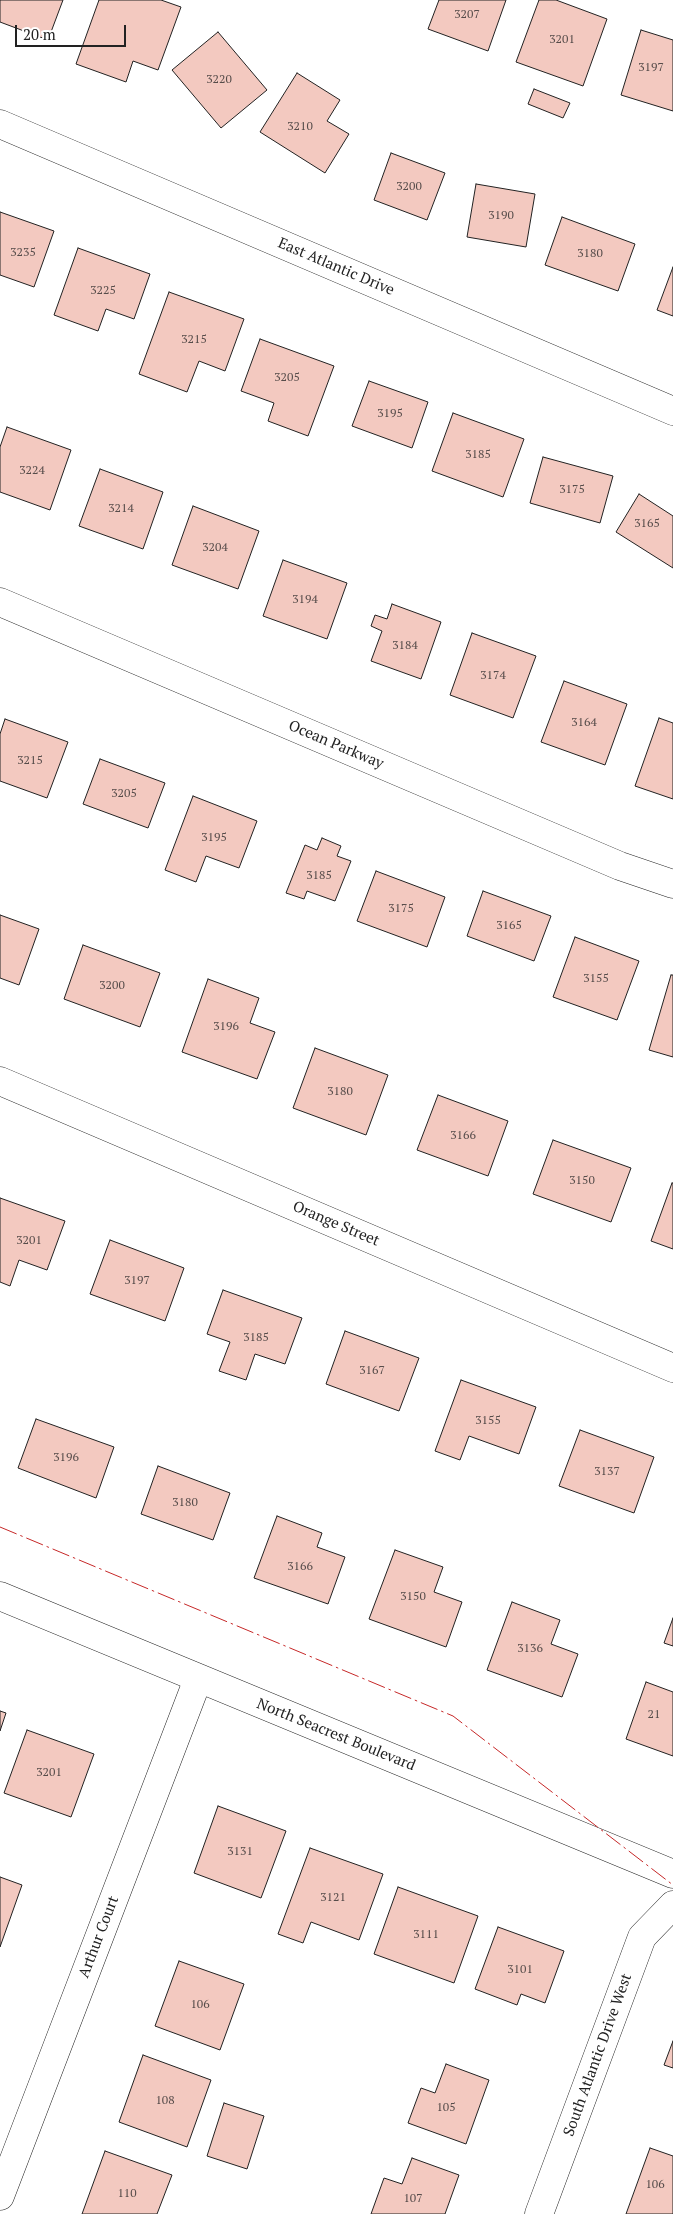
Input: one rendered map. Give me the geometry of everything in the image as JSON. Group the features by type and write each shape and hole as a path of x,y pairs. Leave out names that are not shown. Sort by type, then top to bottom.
{"street":[{"name":"East Atlantic Drive","path":"0,124 673,411"},
{"name":"Ocean Parkway","path":"0,602 620,866 673,884"},
{"name":"Orange Street","path":"0,1080 673,1368"},
{"name":"North Seacrest Boulevard","path":"0,1596 673,1874"},
{"name":"Arthur Court","path":"0,2196 198,1679"},
{"name":"South Atlantic Drive West","path":"539,2214 642,1937 673,1905"}],"building":[{"path":"0,0 63,0 48,40 0,22"},
{"path":"99,0 161,0 181,7 158,70 133,61 126,82 76,64"},
{"path":"439,0 506,0 488,51 428,29"},
{"path":"539,0 556,0 607,19 583,86 516,62"},
{"path":"641,30 673,40 673,111 621,95"},
{"path":"218,32 267,90 221,128 172,70"},
{"path":"297,73 340,100 327,121 349,134 325,173 260,132"},
{"path":"534,89 570,103 563,118 528,104"},
{"path":"391,153 445,173 427,220 374,200"},
{"path":"476,184 535,194 526,247 467,237"},
{"path":"0,212 54,231 34,287 0,275"},
{"path":"562,217 635,244 618,291 545,265"},
{"path":"78,248 150,274 134,319 106,309 98,331 54,315"},
{"path":"673,267 673,316 657,310"},
{"path":"169,292 244,319 225,371 199,361 187,392 139,374"},
{"path":"260,339 334,366 308,436 268,421 274,403 241,391"},
{"path":"369,381 428,402 412,448 352,426"},
{"path":"453,413 524,439 503,497 432,471"},
{"path":"7,427 71,450 50,510 0,492 0,447"},
{"path":"543,457 613,476 600,523 530,503"},
{"path":"100,469 163,492 143,549 79,526"},
{"path":"639,494 673,516 673,568 616,532"},
{"path":"193,506 259,531 238,589 172,565"},
{"path":"283,560 347,583 327,639 263,616"},
{"path":"392,604 441,622 421,679 371,661 382,631 371,626 375,615 387,619"},
{"path":"472,633 536,656 513,718 450,695"},
{"path":"564,681 627,704 605,765 541,742"},
{"path":"659,718 673,723 673,799 635,786"},
{"path":"5,719 68,742 47,798 0,781 0,734"},
{"path":"100,759 165,783 148,828 83,804"},
{"path":"193,796 257,821 239,868 206,856 196,882 165,870"},
{"path":"322,838 341,846 337,856 351,861 335,901 307,891 304,899 286,893 305,845 317,850"},
{"path":"376,871 445,897 427,947 357,921"},
{"path":"483,891 551,916 534,961 467,936"},
{"path":"0,915 39,929 19,985 0,978"},
{"path":"575,937 639,961 617,1020 553,997"},
{"path":"83,945 160,973 140,1027 64,999"},
{"path":"671,975 673,975 673,1057 649,1050"},
{"path":"208,979 259,998 250,1023 275,1032 257,1079 182,1052"},
{"path":"315,1048 388,1075 366,1135 293,1108"},
{"path":"438,1095 508,1121 488,1176 417,1150"},
{"path":"553,1140 631,1168 611,1222 533,1194"},
{"path":"673,1183 673,1249 651,1241"},
{"path":"0,1198 65,1221 47,1270 19,1260 10,1286 0,1282"},
{"path":"110,1240 184,1268 165,1321 90,1294"},
{"path":"223,1290 302,1318 285,1364 255,1354 246,1380 219,1371 230,1342 207,1334"},
{"path":"345,1331 419,1358 399,1411 326,1384"},
{"path":"461,1380 536,1407 519,1454 469,1436 460,1460 435,1451"},
{"path":"36,1419 114,1447 96,1498 18,1468"},
{"path":"580,1430 654,1457 634,1513 559,1486"},
{"path":"158,1466 230,1493 213,1540 141,1514"},
{"path":"277,1516 322,1533 317,1547 345,1557 328,1604 254,1578"},
{"path":"395,1550 443,1567 434,1592 462,1602 446,1647 369,1619"},
{"path":"512,1602 560,1620 551,1644 578,1654 562,1697 487,1670"},
{"path":"673,1618 673,1646 664,1643"},
{"path":"646,1682 673,1692 673,1756 626,1739"},
{"path":"0,1711 6,1713 0,1731"},
{"path":"27,1730 94,1754 71,1817 4,1793"},
{"path":"218,1806 286,1831 261,1898 194,1873"},
{"path":"310,1848 383,1874 359,1940 311,1922 303,1943 278,1934"},
{"path":"0,1877 22,1885 0,1947"},
{"path":"398,1887 478,1916 454,1983 374,1954"},
{"path":"498,1927 564,1951 545,2003 521,1994 517,2005 475,1989"},
{"path":"179,1961 244,1984 220,2050 155,2026"},
{"path":"673,2041 673,2068 664,2065"},
{"path":"143,2055 211,2080 187,2147 119,2122"},
{"path":"446,2064 489,2080 466,2144 408,2123 421,2088 435,2093"},
{"path":"224,2103 264,2116 247,2169 207,2156"},
{"path":"650,2148 673,2156 673,2214 626,2214"},
{"path":"105,2151 172,2175 157,2214 82,2214"},
{"path":"412,2158 459,2175 445,2214 371,2214 384,2178 402,2184"}],"power":[{"path":"0,1527 453,1716 673,1885"}]}
